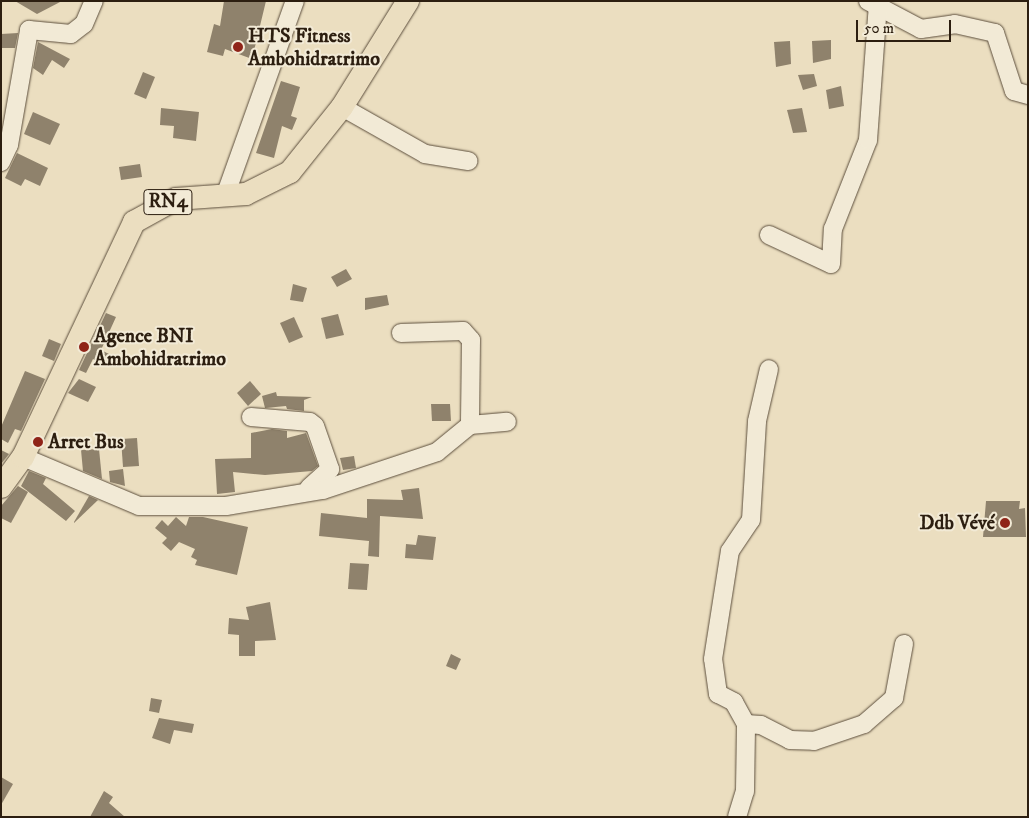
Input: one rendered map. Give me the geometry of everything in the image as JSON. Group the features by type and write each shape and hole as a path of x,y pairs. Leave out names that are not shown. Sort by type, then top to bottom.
{"main road":[{"name":"RN4","path":"1,487 23,457 134,222 176,199 225,196 266,187 290,172 342,107 408,1"}],"street":[{"path":"1,162 11,135 21,86 23,44 29,30 71,34 84,24 94,1"},
{"path":"225,196 295,1"},
{"path":"769,235 831,264 834,229 868,140 872,3 920,29 955,24 995,33 1014,91 1028,95"},
{"path":"342,107 425,154 468,161"},
{"path":"401,333 463,331 471,340 470,425"},
{"path":"737,817 745,791 746,724 734,702 718,694 713,659 730,551 751,520 757,421 769,369"},
{"path":"251,417 310,422 315,426 330,469 327,476 312,483 309,492"},
{"path":"23,457 139,506 226,506 309,492 436,452 470,425 507,422"},
{"path":"746,724 760,725 790,740 814,741 864,724 894,698 904,644"}],"building":[{"path":"15,1 62,1 37,14"},
{"path":"224,1 266,1 252,59 225,49 223,56 207,52 214,24 220,26"},
{"path":"18,33 15,48 1,48 1,34"},
{"path":"831,40 831,59 813,63 812,41"},
{"path":"790,41 791,64 776,67 774,42"},
{"path":"38,42 70,59 64,68 52,60 43,75 33,68"},
{"path":"143,72 155,77 146,99 134,94"},
{"path":"814,74 817,86 803,90 798,75"},
{"path":"281,81 300,87 291,116 297,118 292,130 282,126 274,158 256,153"},
{"path":"841,86 844,106 829,109 826,90"},
{"path":"161,108 199,112 196,141 173,138 174,126 160,125"},
{"path":"802,108 807,132 793,133 787,110"},
{"path":"33,112 60,124 50,145 24,134"},
{"path":"17,153 48,168 40,186 25,179 21,186 5,178"},
{"path":"140,164 142,177 121,180 119,167"},
{"path":"346,269 352,279 337,287 331,277"},
{"path":"293,284 307,288 303,302 290,300"},
{"path":"387,295 389,305 365,310 365,298"},
{"path":"106,313 116,317 101,350 115,357 111,367 93,359 86,373 79,370"},
{"path":"338,314 344,335 326,339 321,318"},
{"path":"294,317 303,337 289,343 280,323"},
{"path":"49,339 61,344 54,361 42,356"},
{"path":"25,371 45,379 21,431 15,429 8,443 1,439 1,427"},
{"path":"79,379 96,387 88,402 68,393"},
{"path":"250,381 261,394 248,406 237,393"},
{"path":"276,392 277,396 312,397 304,400 304,411 287,409 286,406 265,408 262,396"},
{"path":"431,404 450,404 451,421 432,421"},
{"path":"272,429 287,431 287,438 306,433 318,466 312,471 265,475 233,472 235,492 217,494 215,459 251,458 251,433"},
{"path":"137,438 139,466 123,467 121,439"},
{"path":"99,449 102,479 83,471 81,450"},
{"path":"1,450 9,454 1,464"},
{"path":"354,456 356,468 343,470 340,458"},
{"path":"123,469 125,486 110,482 109,471"},
{"path":"29,471 46,478 43,484 75,511 66,521 21,486"},
{"path":"18,486 28,492 11,523 1,518 1,506"},
{"path":"419,488 423,519 380,516 379,557 368,556 369,541 319,536 321,513 367,518 367,499 403,500 401,490"},
{"path":"89,496 98,500 74,523 74,522"},
{"name":"Ddb Vévé","path":"986,501 1020,501 1019,509 1025,508 1026,537 983,537"},
{"path":"176,517 186,526 189,517 203,517 248,527 237,575 195,565 197,560 191,557 195,549 179,542 171,551 162,543 167,538 155,528 162,520 168,526"},
{"path":"418,535 436,537 433,560 405,558 406,544 416,545"},
{"path":"350,563 369,564 367,590 348,589"},
{"path":"270,602 276,640 255,641 255,656 239,656 239,635 228,634 229,618 249,620 246,607"},
{"path":"451,654 461,659 456,670 446,666"},
{"path":"151,698 162,700 159,713 149,711"},
{"path":"159,718 194,724 192,733 174,730 170,744 152,738"},
{"path":"1,777 13,784 1,805"},
{"path":"104,791 113,797 109,803 125,817 90,817"}],"place":[{"name":"HTS Fitness Ambohidratrimo","path":"238,47"},
{"name":"Agence BNI Ambohidratrimo","path":"84,347"},
{"name":"Arret Bus","path":"38,442"},
{"name":"Ddb Vévé","path":"1005,523"}]}
